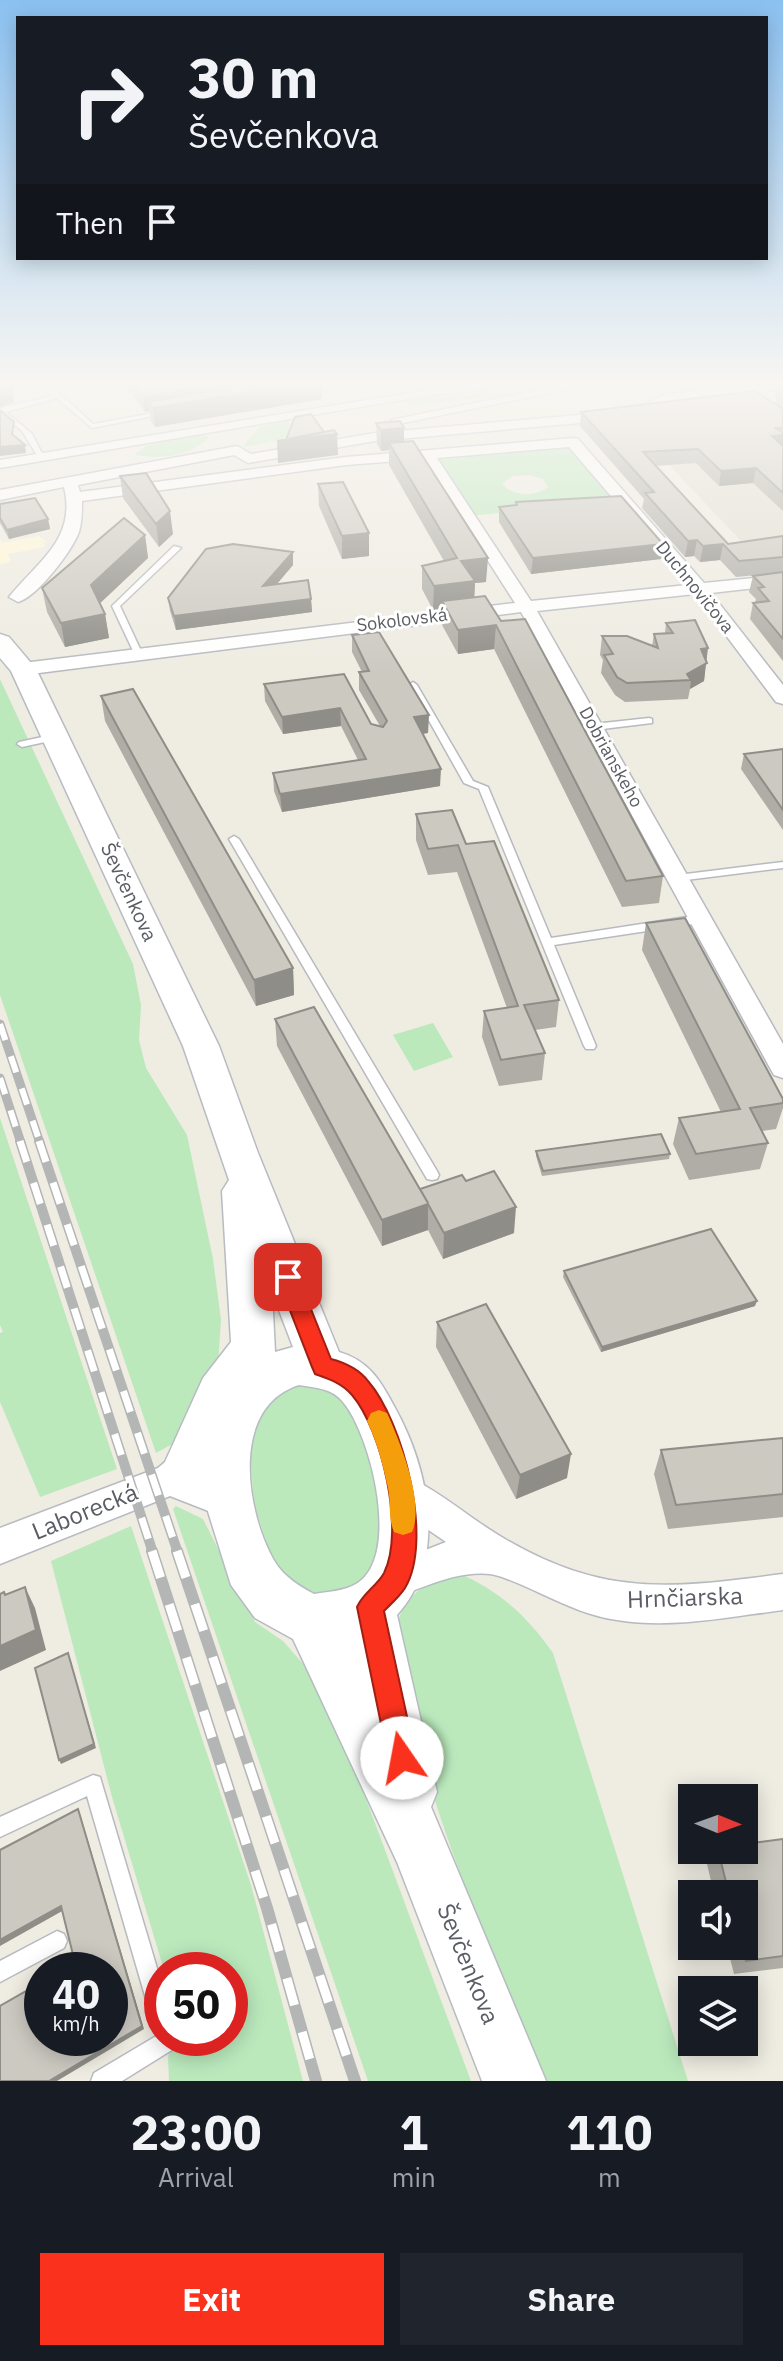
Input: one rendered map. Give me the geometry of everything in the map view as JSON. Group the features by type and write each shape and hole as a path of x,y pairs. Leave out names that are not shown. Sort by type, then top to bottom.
{"main road":[{"name":"Ševčenkova","path":"0,642 23,669 201,1046 238,1153 323,1367 341,1372 360,1388 389,1442 401,1491 404,1533 383,1593 421,1848"},
{"name":"Ševčenkova","path":"238,1153 244,1390 229,1502 249,1567 273,1600 311,1621 421,1848 514,2081"},
{"path":"180,1471 202,1441 219,1392 244,1390 273,1373 299,1365 323,1367"},
{"path":"311,1621 383,1593"}],"street":[{"path":"38,480 50,486 73,490 167,480"},
{"path":"0,495 50,486 54,480"},
{"path":"73,490 91,480"},
{"name":"Dobrianskeho","path":"444,480 527,606 783,1068"},
{"name":"Duchnovičova","path":"606,480 699,588 783,698"},
{"path":"0,488 20,492"},
{"path":"18,597 38,578 76,526 73,490"},
{"name":"Sokolovská","path":"23,669 527,606 783,580"},
{"name":"Laborecká","path":"0,1546 180,1471 244,1390"},
{"path":"180,1471 229,1502"},
{"name":"Hrnčiarska","path":"401,1491 499,1558 595,1598 642,1604 680,1603 783,1592"},
{"name":"Hrnčiarska","path":"383,1593 449,1559 499,1558"}],"lane":[{"path":"138,653 116,606 177,548"},
{"path":"413,685 469,783 483,787 590,1046"},
{"path":"594,727 649,721"},
{"path":"22,744 56,737"},
{"path":"234,839 432,1175"},
{"path":"678,878 783,865"},
{"path":"548,942 700,919"},
{"path":"0,1827 93,1784 144,1958"},
{"path":"0,1972 57,1941"},
{"path":"102,2081 144,2056"}],"shaded area":[{"path":"683,480 783,480 783,537 741,541"},
{"path":"39,536 47,542 43,543 45,547 8,554 11,561 0,565 0,540 2,543"}],"green space":[{"path":"445,480 507,480 502,484 507,488 530,494 548,487 544,480 605,480 623,501 469,516"},
{"path":"0,679 133,964 141,1005 139,1040 146,1068 187,1135 213,1259 221,1320 218,1364 176,1442 156,1453 0,995"},
{"path":"433,1023 453,1057 414,1071 393,1035"},
{"path":"0,1118 117,1469 40,1497 0,1402 0,1333 3,1332 0,1325"},
{"path":"299,1383 336,1391 350,1404 361,1422 374,1467 383,1557 355,1592 314,1599 275,1569 254,1504 249,1440 265,1400"},
{"path":"176,1506 203,1519 255,1622 283,1641 304,1665 337,1721 471,2081 368,2081 173,1509"},
{"path":"131,1526 251,1885 303,2081 169,2081 168,2056 248,2056 248,1952 159,1952 112,1797 51,1561"},
{"path":"458,1573 500,1596 533,1627 553,1653 688,2081 545,2081 451,1848 421,1752 396,1653 397,1624 407,1602 424,1587"}],"building":[{"path":"123,480 150,480 170,511 156,524"},
{"path":"411,480 438,480 488,558 461,561 475,581 434,586 422,566 457,558"},
{"path":"643,480 669,480 728,544 783,536 783,557 739,561 723,544 703,546 697,540 688,541 645,493 654,492"},
{"path":"769,480 783,480 783,493"},
{"path":"343,482 369,533 342,536 318,484"},
{"path":"621,496 663,544 533,558 499,507 517,505 516,502"},
{"path":"35,498 48,519 7,530 0,518 0,504"},
{"path":"124,518 145,535 91,585 105,614 61,623 42,588"},
{"path":"233,544 293,552 263,586 308,580 311,599 174,616 168,598 206,549"},
{"path":"783,572 783,639 753,603 769,601 758,588 764,587 753,576"},
{"path":"485,596 501,621 525,619 663,876 626,881 496,625 458,630 442,601"},
{"path":"695,620 708,648 701,649 707,663 687,674 691,680 627,683 617,677 604,655 613,654 602,636 627,636 658,648 654,634 673,633 666,623"},
{"path":"379,632 429,715 414,717 441,769 280,794 273,773 366,759 340,708 282,717 264,684 344,674 371,724 383,727 387,721 359,672 369,671 352,635"},
{"path":"133,689 293,968 254,980 101,696"},
{"path":"783,749 783,810 744,754"},
{"path":"452,810 466,844 494,841 559,1000 524,1005 545,1053 501,1060 484,1011 518,1006 458,845 428,849 416,814"},
{"path":"685,918 783,1099 783,1103 750,1108 768,1143 696,1154 679,1118 740,1109 646,923"},
{"path":"314,1007 428,1203 420,1189 462,1175 466,1181 494,1171 516,1207 444,1233 428,1204 382,1220 275,1019"},
{"path":"661,1134 670,1154 543,1171 536,1151"},
{"path":"711,1229 757,1301 602,1347 564,1271"},
{"path":"486,1304 571,1454 520,1475 437,1322"},
{"path":"783,1438 783,1494 676,1505 661,1450"},
{"path":"25,1587 36,1630 0,1646 0,1594"},
{"path":"68,1653 94,1744 59,1760 35,1668"},
{"path":"78,1809 120,1952 72,1952 61,1906 0,1940 0,1850"},
{"path":"783,1839 783,1956 758,1959 758,1880 726,1880 722,1864 758,1864 758,1842"},
{"path":"128,1979 142,2026 128,2034"},
{"path":"24,1992 24,2056 91,2056 49,2081 0,2081 0,2006"}],"railway":[{"path":"0,1024 40,1143"},
{"path":"0,1078 21,1143"},
{"path":"20,1141 153,1553"},
{"path":"39,1141 178,1553"},
{"path":"152,1551 267,1908 316,2081"},
{"path":"177,1551 355,2081"}],"slow traffic":[{"path":"379,1421 389,1442 401,1491 403,1524"}],"route":[{"path":"288,1277 323,1367 341,1372 360,1388 376,1414 389,1442 401,1491 404,1533 395,1580 370,1607 402,1758"}]}
